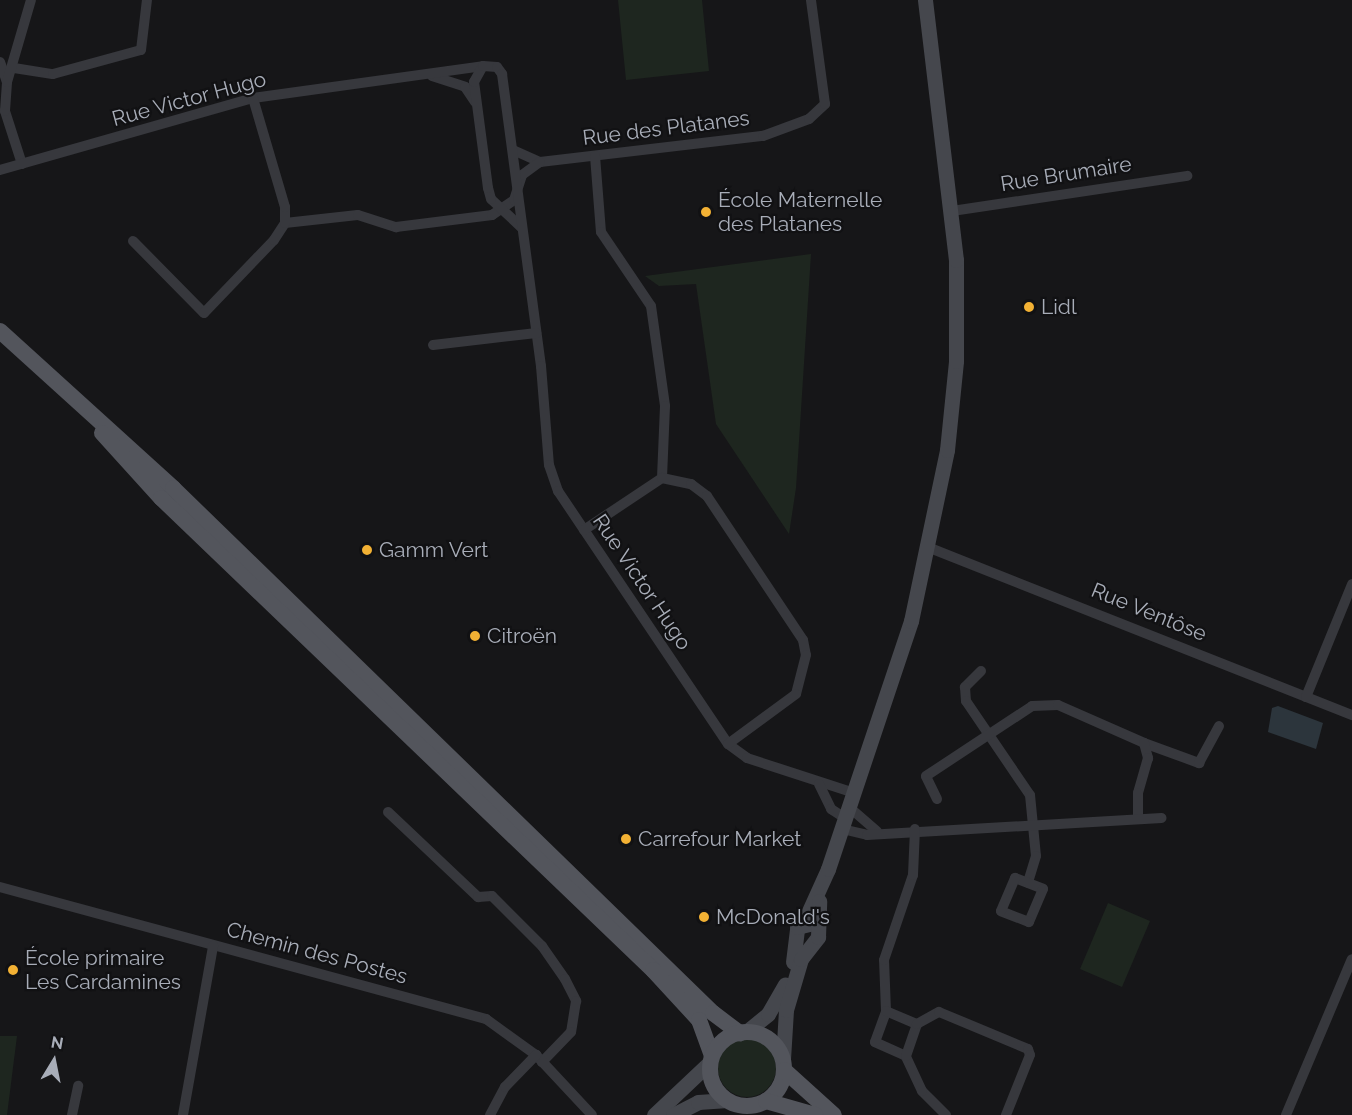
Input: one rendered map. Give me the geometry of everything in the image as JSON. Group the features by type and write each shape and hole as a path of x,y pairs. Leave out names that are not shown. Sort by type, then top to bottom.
{"main road":[{"path":"0,331 92,420 147,484 678,996 699,1020 711,1058 712,1083 724,1100 745,1107 766,1101 779,1088 783,1064"},
{"path":"92,420 138,454 713,1013 743,1032 772,1042 783,1064 834,1115"},
{"path":"711,1058 723,1040 743,1032"},
{"path":"766,1101 815,1115"}],"street":[{"path":"7,82 15,68 31,0"},
{"path":"15,68 53,74 141,50 147,0"},
{"name":"Rue des Platanes","path":"540,162 762,136 821,113 825,104 811,0"},
{"path":"743,1032 768,1014 784,989 810,924 848,812 930,548 956,361 952,211 925,0"},
{"path":"0,62 7,82 5,111 22,164"},
{"path":"483,66 474,82 477,105 500,205 522,228"},
{"name":"Rue Victor Hugo","path":"0,170 254,98 483,66 497,67 502,74 513,150 552,478 584,530 728,744 747,758 819,784 848,812"},
{"name":"Rue Victor Hugo","path":"426,75 465,87 477,105"},
{"path":"254,98 285,223"},
{"path":"133,242 204,313 285,223 358,215 396,227 481,216 500,205 540,162 513,150"},
{"path":"595,156 601,232 651,306 665,406 662,478"},
{"name":"Rue Brumaire","path":"952,211 1186,176"},
{"path":"433,345 536,333"},
{"path":"584,530 662,478 691,484 706,496 806,648 796,694 728,744"},
{"name":"Rue Ventôse","path":"930,548 1352,715"},
{"path":"1306,697 1352,584"},
{"path":"981,671 965,687 966,700 1030,795 1036,824 1036,856 1028,883"},
{"path":"938,799 926,776 987,732 1032,706 1058,705 1144,743 1199,763 1219,726"},
{"path":"1138,819 1138,793 1148,758 1144,743"},
{"path":"819,784 831,809 848,812 877,831 1162,818"},
{"path":"388,812 478,897 492,896 542,946 565,979 576,1001 571,1032 505,1087 490,1115"},
{"path":"848,812 877,831"},
{"path":"915,829 913,875 884,960 886,1011 875,1042 906,1056 922,1091 946,1115"},
{"name":"Chemin des Postes","path":"0,887 486,1019 539,1058 592,1115"},
{"path":"803,941 818,937 810,924"},
{"path":"783,1064 786,1010 803,941"},
{"path":"183,1115 213,946"},
{"path":"1286,1115 1352,959"},
{"path":"886,1011 916,1024 946,1012 1028,1049 1030,1055 1006,1115"},
{"path":"906,1056 916,1024"},
{"path":"654,1115 711,1058"},
{"path":"72,1115 78,1086"},
{"path":"673,1115 698,1102 724,1100"}],"shaded area":[{"path":"618,0 702,0 709,71 626,80"},
{"path":"811,254 796,488 789,534 716,424 696,284 659,286 645,276"},
{"path":"1278,706 1323,723 1316,749 1268,732 1272,708"},
{"path":"1108,903 1150,921 1122,987 1080,969"},
{"path":"0,1036 17,1036 7,1115 0,1115"},
{"path":"747,1039 763,1044 771,1052 776,1068 771,1084 763,1092 747,1097 731,1092 723,1084 718,1068 723,1052 731,1044"}],"place":[{"name":"École Maternelle des Platanes","path":"706,212"},
{"name":"Lidl","path":"1029,307"},
{"name":"Gamm Vert","path":"367,550"},
{"name":"Citroën","path":"475,636"},
{"name":"Carrefour Market","path":"626,839"},
{"name":"McDonald's","path":"704,917"},
{"name":"École primaire Les Cardamines","path":"13,970"}]}
